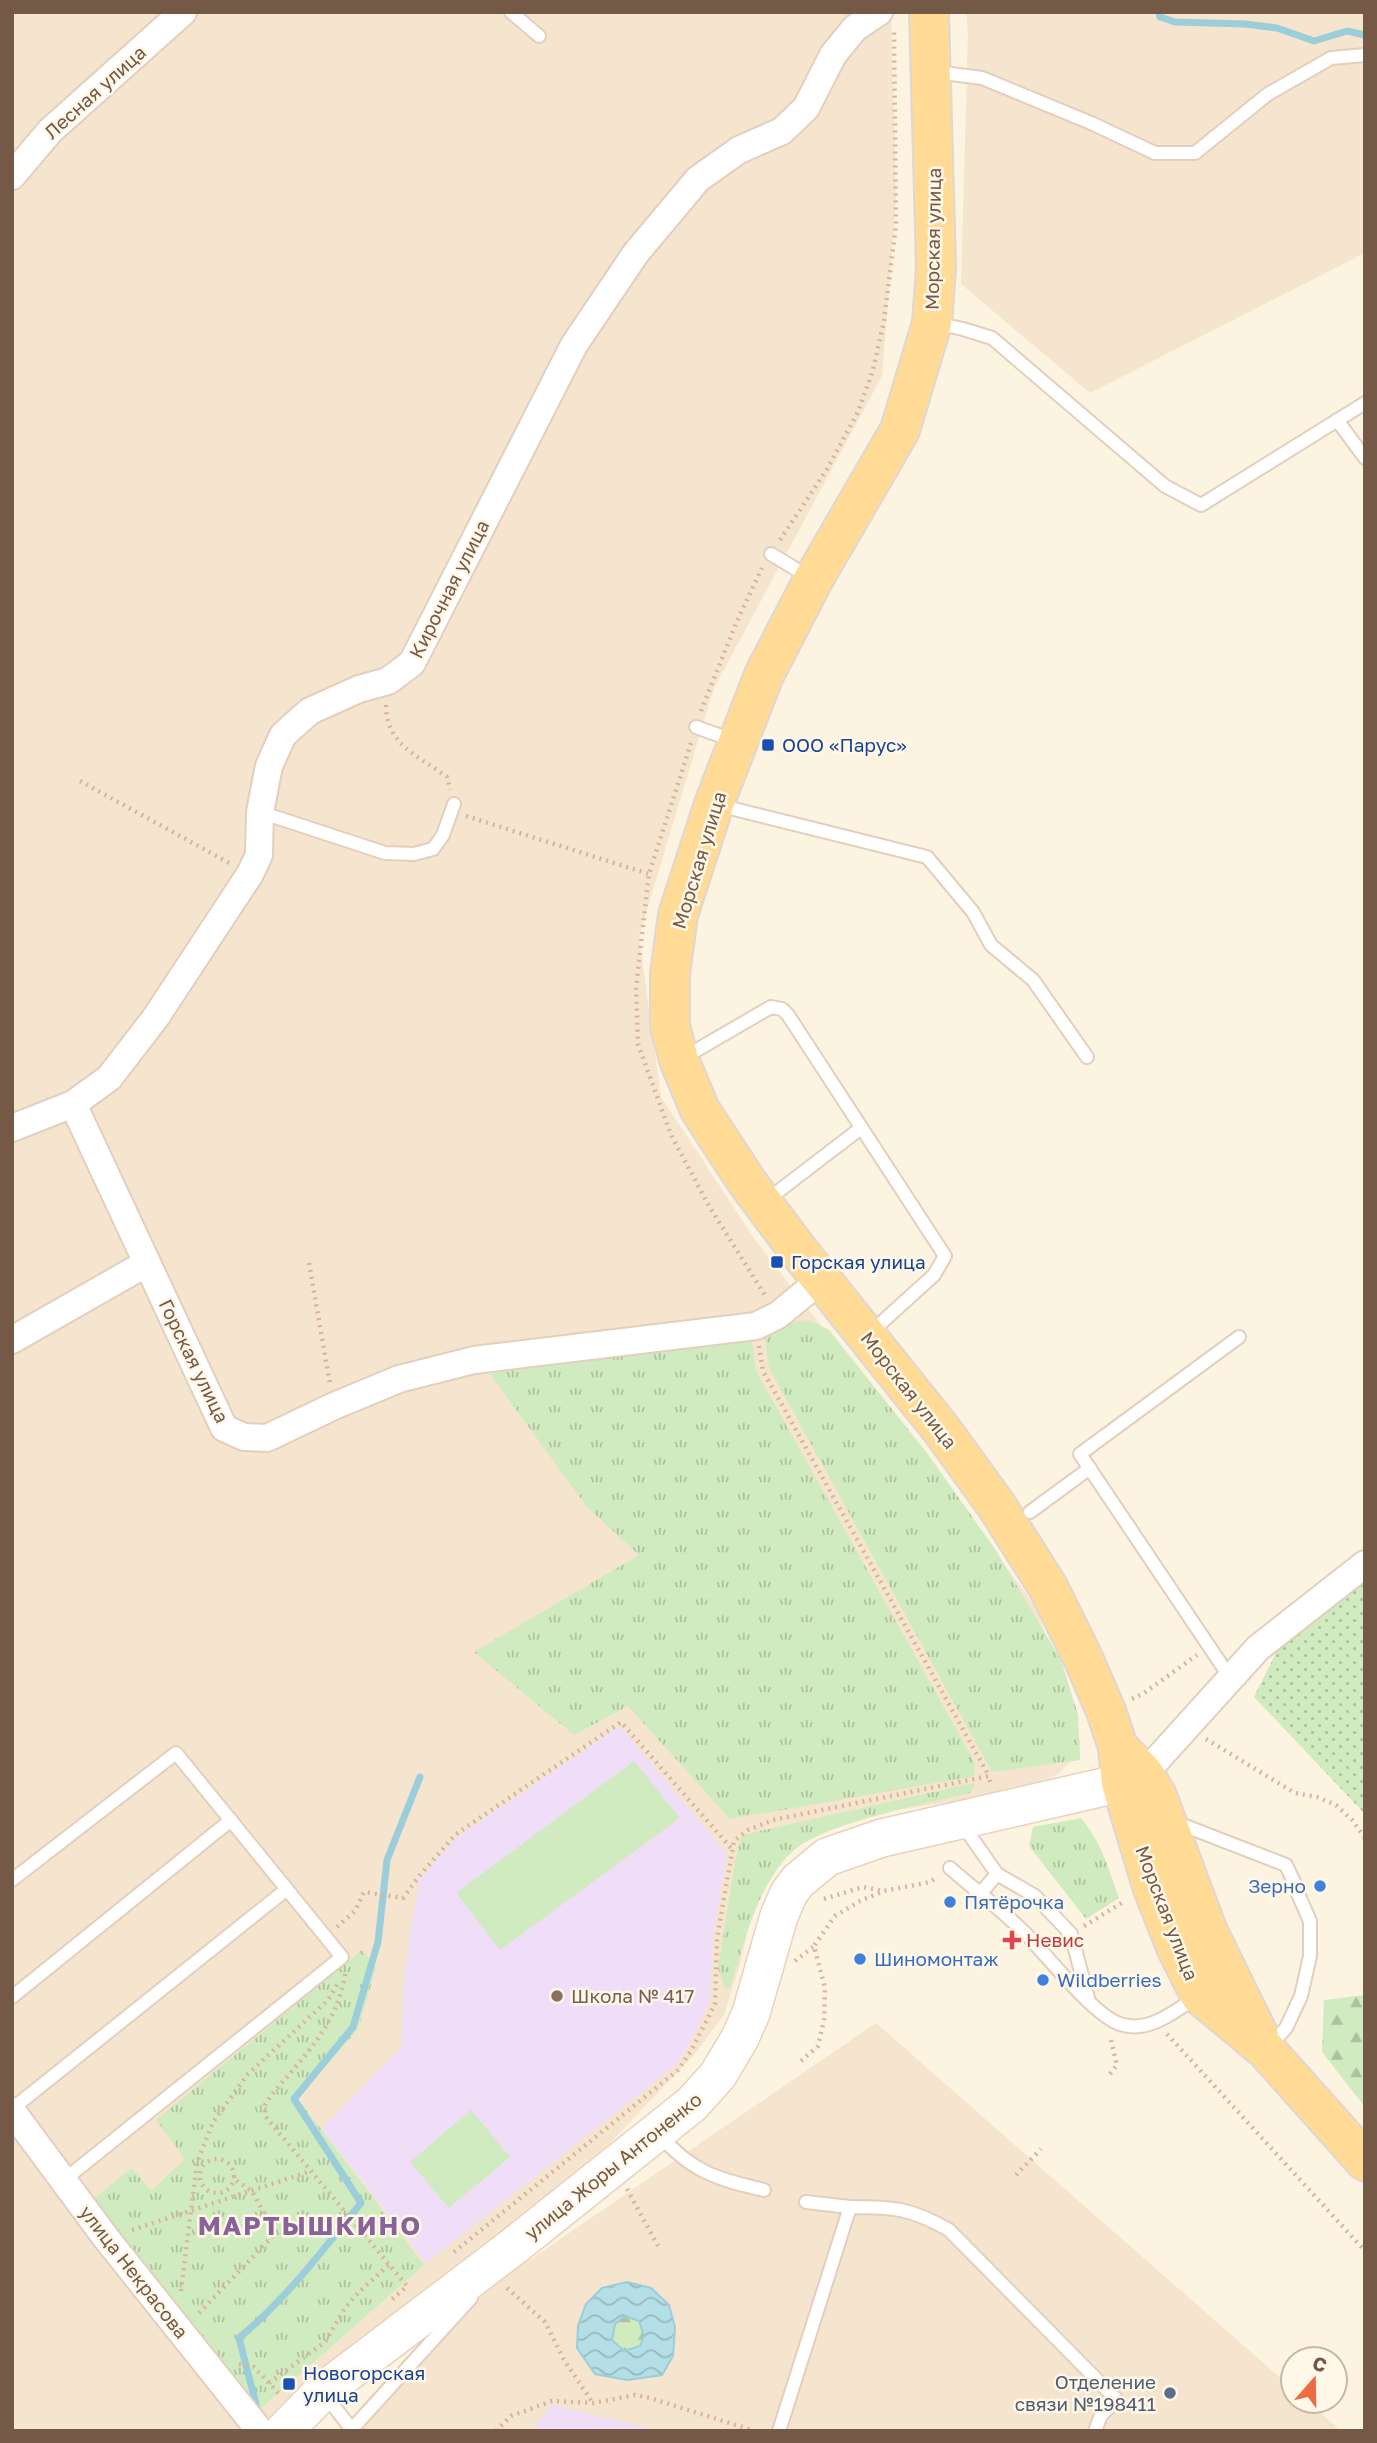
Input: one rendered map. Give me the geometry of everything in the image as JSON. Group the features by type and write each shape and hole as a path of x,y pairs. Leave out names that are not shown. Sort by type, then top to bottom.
{"main road":[{"name":"Морская улица","path":"929,12 936,267 932,323 900,430 813,580 764,676 714,804 678,915 671,962 670,1026 679,1060 700,1110 747,1182 941,1429 996,1505 1048,1587 1100,1694 1127,1768 1152,1886 1176,1947 1200,1994 1266,2050 1365,2161"},
{"name":"Морская улица","path":"1127,1768 1157,1796 1208,1932 1266,2050"},
{"name":"улица Жоры Антоненко","path":"284,2431 322,2392 411,2342 514,2246 692,2104 719,2075 740,2038 751,2013 779,1916 789,1894 798,1881 827,1857 845,1849 964,1818 1127,1768"}],"street":[{"name":"Лесная улица","path":"12,176 50,131 183,12"},
{"name":"Кирочная улица","path":"12,1128 73,1104 109,1078 156,1017 250,874 258,855 260,812 269,766 283,735 310,711 359,689 388,681 412,663 574,345 636,253 698,179 739,150 782,131 806,108 833,55 855,28 879,12"},
{"name":"Горская улица","path":"73,1104 224,1427 244,1437 267,1438 399,1379 474,1360 756,1326 778,1315 822,1279"},
{"path":"12,1340 147,1263"},
{"path":"1127,1768 1188,1726 1258,1648 1365,1564"},
{"name":"улица Некрасова","path":"12,2110 106,2238 260,2431"}],"lane":[{"path":"511,12 539,36"},
{"path":"932,71 982,78 1155,153 1195,153 1268,94 1331,58 1365,55"},
{"path":"932,323 963,328 992,338 1164,486 1201,505 1365,403"},
{"path":"1337,420 1365,458"},
{"path":"771,554 813,580"},
{"path":"696,727 738,742"},
{"path":"714,804 927,858 973,912 991,945 1033,980 1087,1057"},
{"path":"260,812 385,853 414,854 433,849 443,835 453,808"},
{"path":"679,1060 771,1007 782,1009 945,1256 934,1275 867,1336"},
{"path":"764,1203 861,1128"},
{"path":"1231,1678 1080,1454 1239,1337"},
{"path":"1030,1512 1090,1468"},
{"path":"12,1880 176,1753 342,1957 64,2180"},
{"path":"964,1818 969,1834 997,1874 1035,1896 1070,1934 1089,2001"},
{"path":"1165,1818 1286,1865 1298,1891 1310,1921 1310,1956 1301,1996 1286,2028 1266,2050"},
{"path":"12,1997 231,1820"},
{"path":"950,1868 1021,1930 1089,2001 1119,2024 1134,2026 1157,2022 1200,1994"},
{"path":"979,1894 997,1874"},
{"path":"12,2110 287,1889"},
{"path":"658,2133 674,2151 699,2170 727,2181 764,2190"},
{"path":"806,2202 850,2207 892,2207 922,2215 949,2230 1117,2400 1101,2416 1095,2431"},
{"path":"779,2431 850,2207"},
{"path":"322,2392 352,2430 411,2342 488,2280"}],"path":[{"path":"388,681 386,709 389,728 399,744 447,777 453,808 649,874"},
{"path":"80,781 250,874"},
{"path":"309,1263 334,1406"},
{"path":"756,1326 763,1371 989,1776"},
{"path":"1124,1703 1144,1693 1209,1647"},
{"path":"326,1937 355,1911 364,1892 403,1898 456,1834 621,1722 731,1848"},
{"path":"1188,1726 1216,1747 1295,1793 1336,1805 1352,1820 1365,1838"},
{"path":"801,2062 818,2046 824,2020 825,1988 814,1946 835,1916 884,1891 930,1882 950,1868"},
{"path":"823,1899 863,1887 884,1891"},
{"path":"1121,1889 1129,1911"},
{"path":"1070,1934 1125,1901"},
{"path":"342,1957 347,1965 343,1991 326,2029 265,2105 265,2116 407,2286"},
{"path":"181,2291 203,2142 213,2122 248,2074 328,2000 346,1973"},
{"path":"1105,2015 1117,2065 1110,2074"},
{"path":"1157,2022 1365,2251"},
{"path":"1016,2175 1041,2149"},
{"path":"219,2159 226,2161 232,2167 234,2179 230,2189 223,2193 208,2192 202,2186 198,2170 204,2164 219,2159"},
{"path":"132,2230 311,2171"},
{"path":"199,2313 275,2234 252,2191 234,2179"},
{"path":"269,2383 324,2342 345,2308 389,2264"},
{"path":"488,2280 506,2287 545,2322 564,2360 593,2403"},
{"path":"241,2365 254,2367"},
{"path":"496,2431 511,2416 552,2400 593,2403 635,2395 755,2431"}],"shaded area":[{"path":"12,12 891,12 896,199 882,376 714,688 639,936 661,1097 754,1238 1037,1608 1081,1752 1059,1773 1032,1789 839,1819 789,1849 753,1907 741,1961 724,2015 694,2055 609,2144 261,2431 12,2431"},
{"path":"966,12 1365,12 1365,253 1090,393 961,284 968,33"},
{"name":"Школа № 417","path":"620,1726 727,1854 713,1938 710,2002 676,2065 426,2263 322,2129 401,2048 404,1978 419,1880 456,1838"},
{"path":"876,2023 1279,2377 1279,2415 1323,2415 1341,2431 347,2431 352,2429 487,2289"},
{"path":"552,2405 659,2431 531,2431"}],"green space":[{"path":"809,1320 829,1330 927,1453 995,1549 1061,1660 1078,1715 1080,1760 992,1772 769,1368 765,1336 782,1323"},
{"path":"751,1334 756,1371 974,1761 975,1776 730,1819 628,1706 574,1735 474,1652 639,1555 587,1507 490,1374"},
{"path":"1365,1581 1365,1814 1254,1697 1277,1651"},
{"path":"634,1761 680,1818 500,1950 456,1893"},
{"path":"973,1783 975,1785 970,1793 850,1823 807,1842 792,1852 779,1867 758,1903 730,1988 725,1988 718,1968 735,1861 742,1835"},
{"path":"1081,1818 1099,1846 1119,1898 1086,1919 1029,1846 1033,1827"},
{"path":"362,1950 376,1968 358,2029 298,2099 424,2265 257,2412 87,2204 132,2168 151,2191 185,2159 156,2120"},
{"path":"1365,1995 1365,2107 1322,2052 1324,2000"},
{"path":"471,2110 510,2157 449,2208 410,2162"},
{"path":"625,2315 639,2321 644,2336 640,2347 624,2351 612,2341 615,2324"}],"water":[{"path":"627,2282 651,2288 669,2305 675,2327 673,2356 662,2375 627,2380 595,2374 577,2348 578,2326 586,2304 602,2288","holes":["625,2316 639,2321 644,2336 640,2346 624,2351 612,2340 615,2324"]}],"waterway":[{"path":"1159,12 1160,17 1175,22 1245,24 1277,28 1314,41 1347,31 1365,35"},
{"path":"258,2412 239,2338 288,2291 361,2203 294,2099 353,2027 378,1942 387,1860 420,1777"}],"place":[{"name":"ООО «Парус»","path":"768,745"},
{"name":"Горская улица","path":"777,1262"},
{"name":"Зерно","path":"1320,1886"},
{"name":"Пятёрочка","path":"950,1902"},
{"name":"Невис","path":"1012,1940"},
{"name":"Шиномонтаж","path":"860,1959"},
{"name":"Wildberries","path":"1043,1980"},
{"name":"Школа № 417","path":"557,1996"},
{"name":"Новогорская улица","path":"289,2384"},
{"name":"Отделение связи №198411","path":"1170,2393"}],"district":[{"name":"МАРТЫШКИНО","path":"310,2226"}]}
